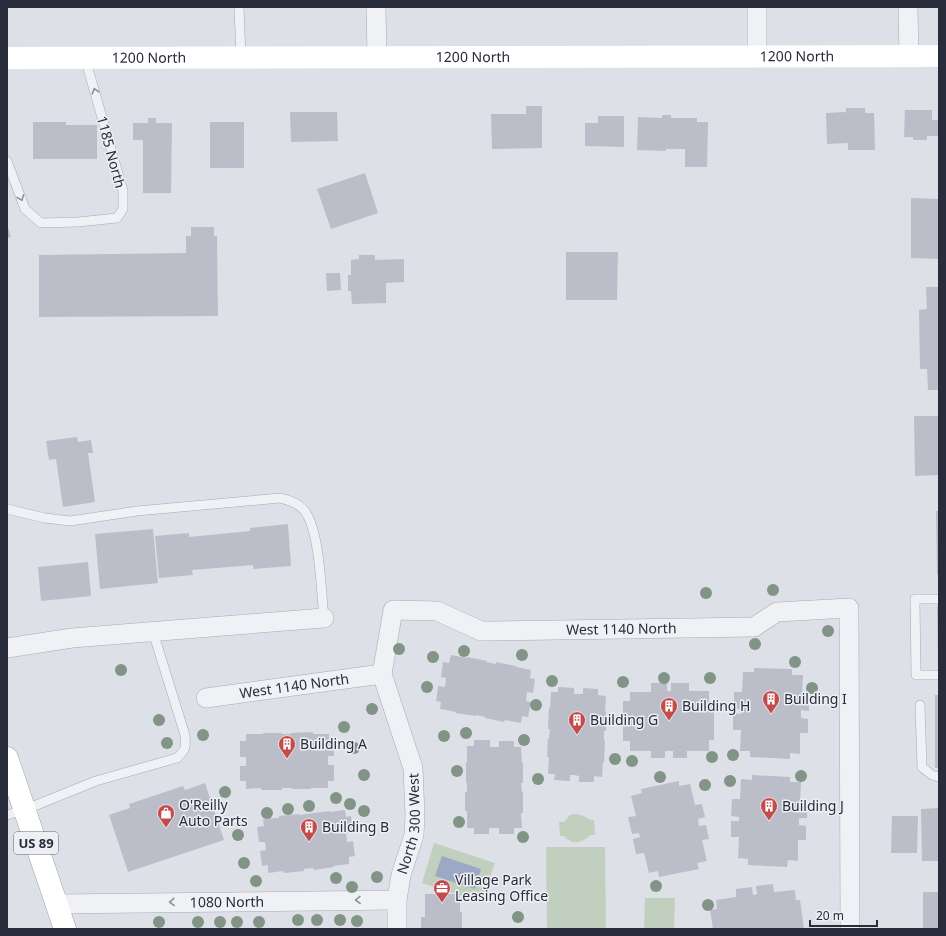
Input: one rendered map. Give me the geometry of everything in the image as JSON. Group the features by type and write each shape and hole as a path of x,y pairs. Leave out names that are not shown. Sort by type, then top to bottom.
{"street":[{"path":"376,7 377,57"},
{"path":"757,7 757,57"},
{"path":"908,7 909,56"},
{"name":"1200 North","path":"7,58 939,56"},
{"name":"West 1140 North","path":"206,698 382,674 393,610 437,611 481,631 488,631 754,627 778,612 849,608 850,929"},
{"path":"7,648 72,638 324,618"},
{"name":"North 300 West","path":"382,674 413,768 415,815 414,835 401,875 397,900 397,929"},
{"name":"US 89","path":"7,758 16,812 56,904 65,929"},
{"name":"1080 North","path":"56,904 397,900"}],"lane":[{"path":"239,7 241,58"},
{"name":"1185 North","path":"7,161 25,209 41,223 78,222 117,218 123,209 123,191 85,58"},
{"path":"7,509 45,518 70,521 137,511 264,499 280,498 292,501 304,510 312,524 318,554 324,618"},
{"path":"939,599 915,599 916,675 939,675"},
{"path":"16,812 96,781 177,758 183,751 186,746 185,735 153,632"},
{"path":"920,705 922,767 932,775 939,777"}],"green space":[{"path":"574,814 594,820 595,835 590,835 580,842 570,841 564,836 560,836 559,822 564,822 570,815"},
{"path":"434,843 495,863 481,902 422,883"},
{"path":"546,847 605,847 606,929 547,929"},
{"path":"645,898 675,898 674,929 644,929"}],"water":[{"path":"442,856 481,869 475,889 435,876"}],"building":[{"path":"526,106 542,106 542,148 492,149 491,114 526,114"},
{"path":"846,108 865,108 865,113 874,113 875,150 848,150 848,143 827,144 826,113 846,112"},
{"path":"905,110 932,110 932,120 938,120 938,136 927,136 927,140 913,140 913,137 904,137"},
{"path":"290,112 337,112 338,141 291,142"},
{"path":"662,115 671,115 671,118 697,118 697,122 708,122 707,167 685,167 685,149 666,149 666,151 637,150 638,117 662,118"},
{"path":"598,116 624,116 624,147 585,146 585,123 598,123"},
{"path":"148,118 156,118 156,123 172,123 171,193 143,193 143,140 133,140 133,123 148,123"},
{"path":"33,122 66,122 66,125 97,125 97,159 33,159"},
{"path":"210,122 244,122 244,168 210,168"},
{"path":"365,173 378,213 331,229 317,189"},
{"path":"911,198 939,199 939,259 911,258"},
{"path":"7,224 11,237 7,238"},
{"path":"191,227 214,227 214,236 217,236 218,316 39,317 39,255 186,253 186,236 191,236"},
{"path":"566,252 618,252 617,300 566,300"},
{"path":"359,255 375,255 375,260 404,259 404,282 386,283 386,303 352,304 351,291 348,291 348,275 351,275 351,260 359,259"},
{"path":"326,273 340,273 341,290 327,291"},
{"path":"926,287 939,287 939,390 928,390 927,369 920,369 919,310 927,309"},
{"path":"914,416 939,416 939,475 915,476"},
{"path":"77,437 78,442 91,440 93,453 88,453 95,502 63,507 56,459 49,460 46,441"},
{"path":"936,511 939,511 939,575 937,575"},
{"path":"288,524 291,566 253,569 253,565 192,570 193,575 159,578 155,536 189,533 189,537 250,531 250,528"},
{"path":"153,529 158,583 100,589 95,534"},
{"path":"88,562 91,596 41,601 38,567"},
{"path":"937,606 939,606 939,668 938,668"},
{"path":"451,655 496,664 496,662 531,670 530,678 535,679 533,693 527,692 526,701 531,702 528,717 522,716 521,723 505,720 504,722 477,715 455,713 456,712 440,709 441,702 436,701 438,686 445,687 446,678 441,677 443,662 449,663"},
{"name":"Building I","path":"754,668 792,669 792,675 803,675 802,697 809,697 809,711 801,710 801,718 808,719 808,733 800,733 800,754 790,753 790,759 750,757 750,751 740,751 741,730 733,730 733,713 741,714 741,709 734,709 734,692 742,692 743,672 754,672"},
{"name":"Building H","path":"651,683 667,683 667,691 671,691 671,683 689,683 689,691 709,691 709,702 714,702 714,740 709,740 709,751 687,751 687,758 673,758 673,751 665,751 665,758 651,758 651,751 630,751 630,741 623,741 623,701 630,701 630,692 651,692"},
{"name":"Building G","path":"558,687 574,688 574,694 583,694 583,688 598,689 598,695 606,696 606,731 604,731 605,741 602,777 594,776 594,782 579,782 579,776 574,775 570,775 570,781 554,780 555,774 548,774 549,757 547,757 550,729 548,729 549,708 551,692 558,692"},
{"path":"935,695 939,695 939,768 935,768"},
{"name":"Building A","path":"313,732 313,734 329,734 329,741 334,740 334,756 328,756 328,765 334,765 334,781 328,781 328,788 282,788 282,790 261,790 261,788 246,789 246,781 240,781 240,766 246,766 246,757 240,757 240,741 246,741 246,734 291,734"},
{"path":"474,740 490,740 490,747 499,747 499,741 514,741 514,747 521,747 523,763 523,783 521,783 523,792 523,813 521,813 522,828 514,828 514,834 499,834 499,828 489,828 489,834 474,834 474,828 467,828 465,792 467,792 467,746 474,746"},
{"name":"Building J","path":"752,775 790,777 790,782 801,782 800,804 807,804 807,818 799,818 799,825 806,826 806,840 798,840 798,861 788,860 787,867 748,865 748,859 738,858 739,837 731,837 731,821 739,821 739,817 731,816 732,799 740,799 741,779 752,780"},
{"path":"679,781 679,786 690,784 695,805 702,804 705,817 698,819 699,826 706,825 709,839 702,840 707,861 697,863 699,869 659,877 658,871 649,873 644,853 636,854 633,839 640,837 639,833 632,834 628,817 636,816 631,796 642,793 641,789"},
{"name":"O'Reilly Auto Parts","path":"205,783 224,840 128,872 109,815 130,808 129,804 183,786 185,790"},
{"path":"939,808 939,861 922,861 921,809"},
{"name":"Building B","path":"345,810 346,817 351,816 353,832 346,833 347,842 353,841 355,856 349,857 349,864 314,870 313,868 304,869 304,871 284,873 283,871 268,873 268,865 262,866 260,851 266,850 265,842 259,842 257,827 264,826 263,819 279,818 279,816"},
{"path":"892,816 918,816 917,853 891,853"},
{"path":"773,884 774,892 795,890 796,900 800,900 804,929 713,929 710,910 717,909 716,900 736,897 736,889 752,887 753,895 757,894 756,886"},
{"path":"923,892 939,892 939,929 923,929"},
{"name":"Village Park Leasing Office","path":"425,894 460,894 462,929 421,929 421,917 425,917"}],"place":[{"name":"Building I","path":"771,714"},
{"name":"Building H","path":"669,721"},
{"name":"Building G","path":"577,735"},
{"name":"Building A","path":"287,759"},
{"name":"Building J","path":"769,821"},
{"name":"O'Reilly Auto Parts","path":"166,828"},
{"name":"Building B","path":"309,842"},
{"name":"Village Park Leasing Office","path":"442,903"}]}
